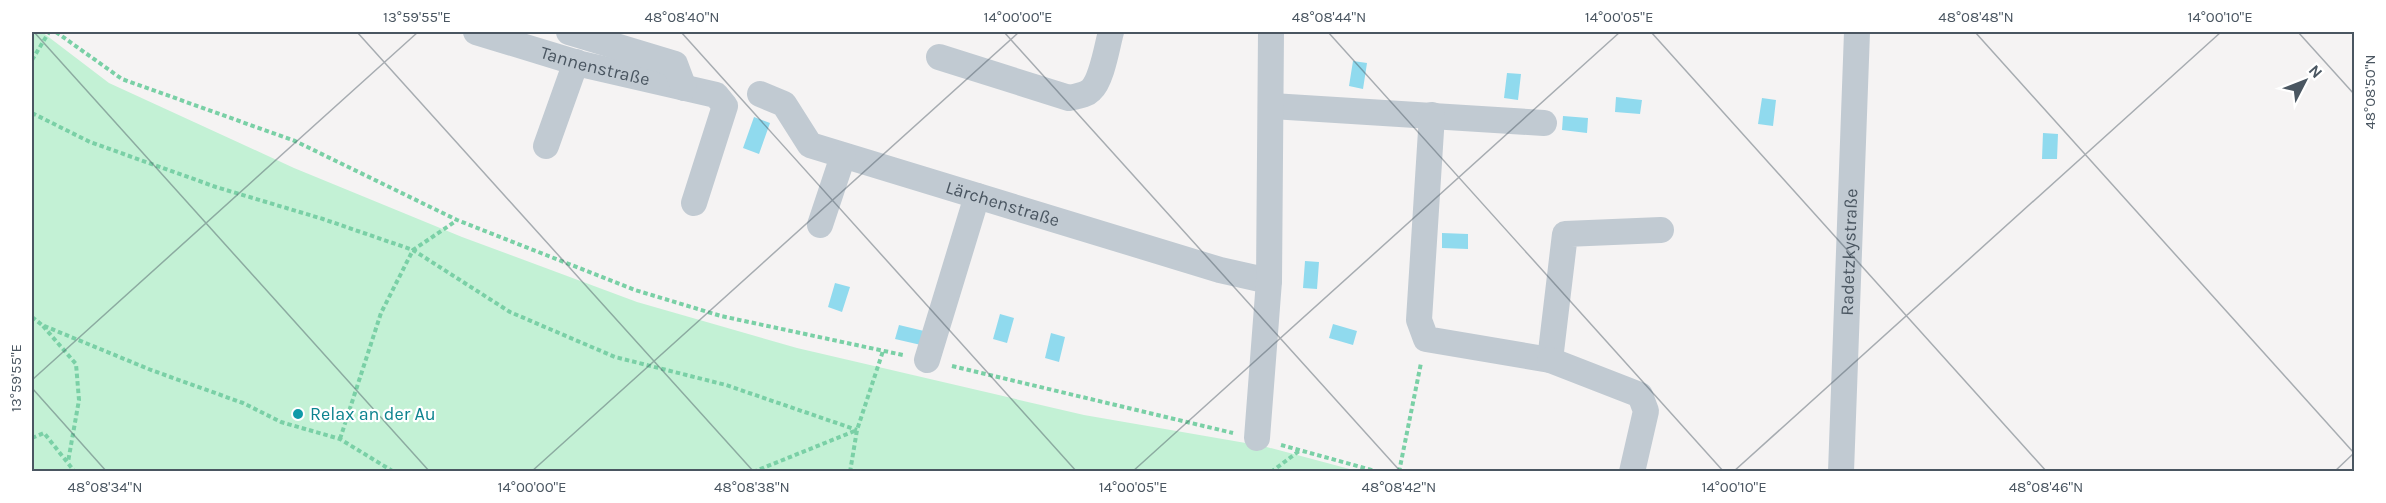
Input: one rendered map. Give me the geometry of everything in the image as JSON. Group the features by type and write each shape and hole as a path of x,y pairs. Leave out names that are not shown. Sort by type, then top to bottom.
{"street":[{"name":"Tannenstraße","path":"476,32 576,62 716,95 725,106 694,203"},
{"path":"569,32 675,64 684,88"},
{"path":"939,57 1069,98 1091,90 1097,82 1111,32"},
{"path":"1257,438 1269,281 1271,32"},
{"name":"Radetzkystraße","path":"1841,471 1857,32"},
{"path":"546,146 576,62"},
{"name":"Lärchenstraße","path":"760,94 784,104 810,145 1220,270 1269,281"},
{"path":"1272,106 1544,123"},
{"path":"1432,115 1419,320 1426,339 1550,360 1640,395 1646,411 1632,471"},
{"path":"820,225 843,156"},
{"path":"927,360 977,196"},
{"path":"1550,360 1565,234 1661,230"}],"path":[{"path":"32,60 49,32"},
{"path":"56,32 122,79 295,141 457,220 635,290 721,316 927,360 1257,438 1379,471"},
{"path":"32,113 90,142 216,187 323,219 413,250 510,312 615,357 726,385 857,430"},
{"path":"340,439 381,313 413,250 457,220"},
{"path":"32,318 42,325 151,370 243,403 281,422 340,439 394,471"},
{"path":"42,325 76,364 79,400 68,462"},
{"path":"1399,471 1426,339"},
{"path":"850,471 857,430 883,351"},
{"path":"753,471 857,430"},
{"path":"32,438 44,434 75,471"},
{"path":"1271,471 1300,451"}],"green space":[{"path":"32,32 42,32 109,83 294,168 462,237 637,302 797,348 1084,415 1263,446 1357,471 32,471"}],"water":[{"path":"1353,61 1367,63 1363,89 1349,86"},
{"path":"1507,73 1521,74 1518,100 1504,98"},
{"path":"1616,97 1642,100 1640,114 1615,112"},
{"path":"1762,98 1776,100 1773,126 1758,124"},
{"path":"1563,116 1588,118 1587,133 1562,130"},
{"path":"754,117 770,123 759,154 743,148"},
{"path":"2043,133 2058,134 2057,159 2042,159"},
{"path":"1442,233 1468,234 1468,249 1442,248"},
{"path":"1305,261 1319,262 1317,289 1303,288"},
{"path":"835,283 850,287 842,312 828,307"},
{"path":"1000,314 1014,318 1007,343 993,339"},
{"path":"1333,324 1357,331 1353,345 1329,338"},
{"path":"899,325 924,331 921,345 895,339"},
{"path":"1051,333 1065,337 1059,362 1045,358"}],"place":[{"name":"Relax an der Au","path":"298,414"}]}
